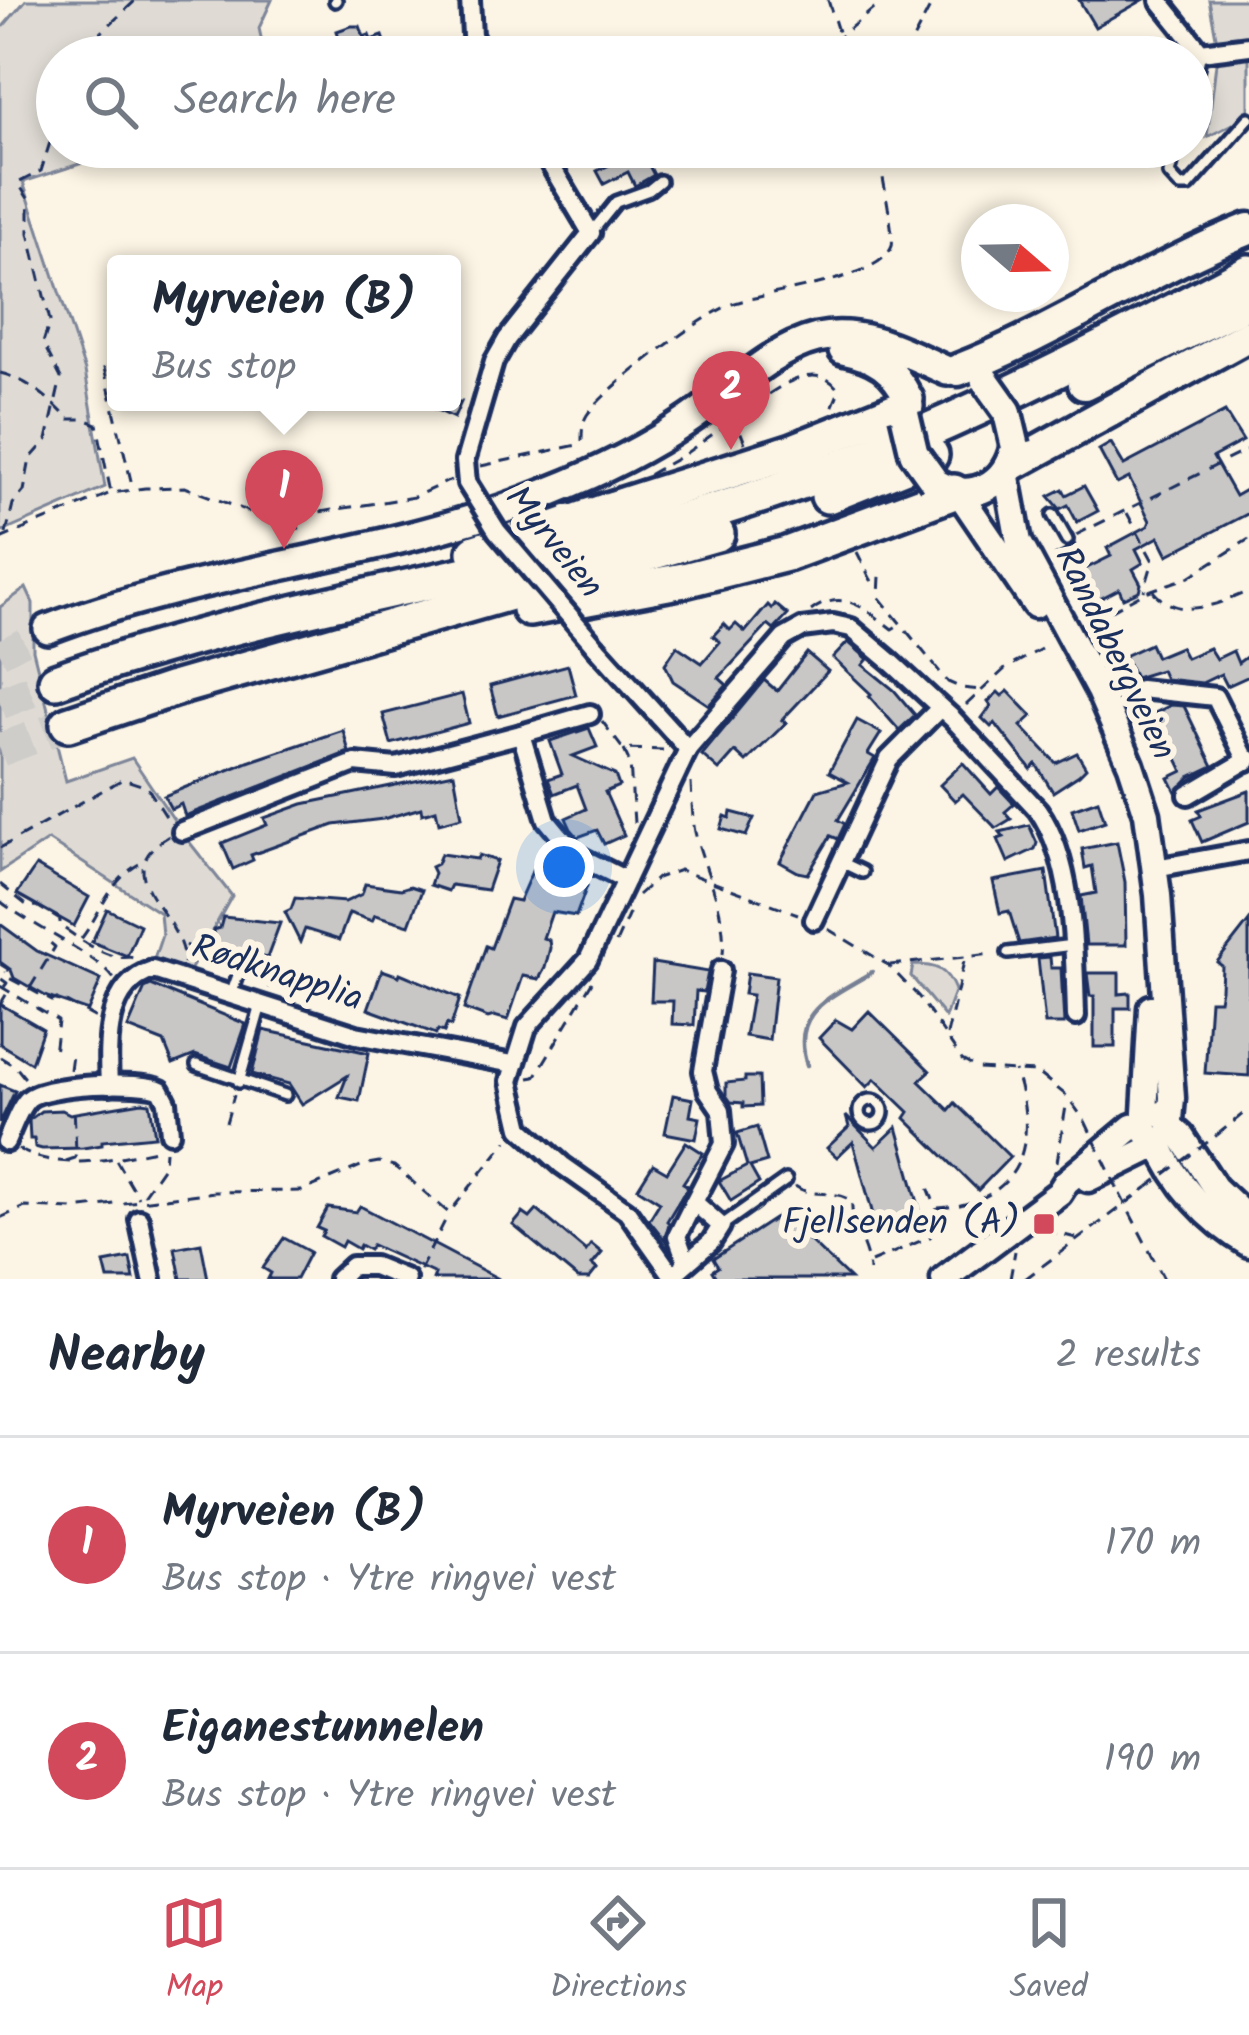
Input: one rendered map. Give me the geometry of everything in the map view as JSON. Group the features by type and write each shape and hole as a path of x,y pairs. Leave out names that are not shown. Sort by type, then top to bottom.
{"highway":[{"path":"964,373 1181,258 1249,229"},
{"path":"56,681 169,644 634,533 803,481 991,404 1249,272"},
{"path":"68,724 812,502 956,444 1249,302"},
{"path":"1011,461 1249,335"},
{"path":"299,611 330,591 455,558 793,451 906,407"},
{"path":"363,635 387,641 730,570 817,544 949,489"}],"main road":[{"path":"48,628 151,595 414,535 510,507 601,470 656,440 785,352 808,341 848,336 884,342 964,373 1007,411 1011,461 988,487 949,489 914,453 906,407 890,369 871,357 838,349 785,352"},
{"path":"906,407 927,378 964,373"},
{"name":"Randabergveien","path":"1011,461 1019,542 1100,691 1132,765 1152,833 1160,952 1150,1020 1157,1128"},
{"name":"Randabergveien","path":"949,489 1038,610 1087,698 1131,792 1155,868"},
{"path":"1157,1128 1167,1162 1197,1203 1249,1244"},
{"path":"945,1279 1058,1181 1066,1182 1117,1139 1157,1128 1181,1136 1214,1188 1249,1220"}],"street":[{"path":"470,0 472,36"},
{"path":"1160,1 1188,36"},
{"path":"1213,50 1249,46"},
{"path":"552,168 591,233"},
{"name":"Myrveien","path":"591,233 494,362 465,477 497,530 686,754"},
{"path":"678,1272 627,1211 562,1165 521,1128 511,1072 527,1027 588,961 686,754 784,638 815,624 851,628 947,714 1047,824 1060,859 1073,945 1076,1016"},
{"path":"1140,689 1215,697 1248,760 1188,795"},
{"path":"182,831 355,763 396,767 590,714"},
{"path":"814,920 889,759 947,714"},
{"path":"521,734 547,820 576,855 626,880"},
{"path":"1155,868 1249,851"},
{"name":"Rødknapplia","path":"127,984 135,975 153,970 356,1035 511,1072"},
{"path":"678,1272 676,1236 724,1144 722,1110 708,1091 703,1071 721,970"},
{"path":"109,1085 111,1024 127,984"},
{"path":"3,1141 26,1101 37,1093 145,1084 161,1090 167,1102 168,1141"},
{"path":"678,1272 711,1242 721,1226 694,1202"},
{"path":"139,1219 152,1279"},
{"path":"338,1279 352,1265 374,1266 406,1279"}],"lane":[{"path":"1213,159 1249,118"},
{"path":"1171,168 1169,174 1180,186 1189,186 1205,168"},
{"name":"Myrveien","path":"591,233 616,202 660,181"},
{"path":"802,434 866,410 906,407"},
{"path":"611,508 698,467"},
{"path":"1053,515 1067,540"},
{"path":"841,862 862,872"},
{"path":"1008,952 1073,945"},
{"path":"231,995 241,967"},
{"path":"239,1082 261,1005"},
{"path":"197,1065 285,1095"},
{"path":"721,1226 786,1180"}],"path":[{"path":"97,36 136,0"},
{"path":"828,0 837,36 884,0"},
{"path":"915,36 934,0"},
{"path":"3,537 13,504 24,491 30,459 47,440 61,379 43,343 50,321 28,233 29,200 18,182 42,168"},
{"path":"3,537 111,493 133,489 185,487 260,516 282,518 414,497 577,445 584,419 614,386 726,306 771,291 863,274 889,253 893,243 881,168"},
{"path":"0,374 54,402 68,419 97,424 116,421"},
{"path":"497,530 639,480 797,378 834,382 837,403 826,412"},
{"path":"114,411 133,489"},
{"path":"733,412 745,443"},
{"path":"97,424 111,493"},
{"path":"1067,540 1249,449"},
{"path":"1126,512 1153,561 1143,593"},
{"path":"296,516 302,542"},
{"path":"1080,628 1143,593 1189,577 1249,539"},
{"path":"856,550 871,580 880,576 879,597 948,682 980,690"},
{"path":"1152,590 1165,603 1194,608 1213,607 1249,591"},
{"path":"947,714 1005,669 1041,649"},
{"path":"590,714 605,723 630,763 636,839 642,849"},
{"path":"623,749 686,754 694,826 704,864 714,880 724,940 721,970"},
{"path":"0,848 123,778 147,787 176,832 154,844 141,863 123,873 81,939"},
{"path":"141,863 144,880 184,944 206,957 241,967"},
{"path":"616,942 628,923 634,898 658,878 680,870 814,920 888,965 919,997 962,1060 978,1069 1037,1072 1067,1096 1085,1121 1164,1279"},
{"path":"0,884 29,907 37,906 60,920 60,926 81,939 123,959 131,957"},
{"path":"0,901 109,968 111,978 127,984"},
{"path":"28,989 55,947 47,940 50,935"},
{"path":"181,977 184,944"},
{"path":"888,965 1008,952"},
{"path":"947,1038 966,955"},
{"path":"0,964 8,969"},
{"path":"8,969 7,977 28,989 111,1024"},
{"path":"0,1005 7,983 0,978 8,969"},
{"path":"511,1072 535,1077 593,981"},
{"path":"4,989 58,1021 54,1054"},
{"path":"0,1057 16,1067 37,1093"},
{"path":"938,1208 986,1198 1018,1161 1027,1137 1027,1105 1014,1069"},
{"path":"226,1123 239,1082"},
{"path":"1058,1181 1067,1096"},
{"path":"1025,1279 1249,1108"},
{"path":"415,1279 449,1213 521,1128"},
{"path":"3,1141 37,1158 64,1162 114,1158 168,1141 164,1165 140,1199"},
{"path":"64,1162 75,1158 76,1152"},
{"path":"114,1158 140,1199"},
{"path":"0,1217 25,1207 74,1209 214,1192 302,1191 379,1162 394,1166 449,1213"},
{"path":"786,1180 805,1193 839,1192 852,1201 852,1224 869,1271"},
{"path":"869,1262 930,1237 940,1218 926,1182"},
{"path":"1043,1228 1077,1240"},
{"path":"1010,1279 1015,1250"}],"shaded area":[{"path":"26,0 272,0 259,28 261,36 36,36 36,168 67,168 23,182 85,371 105,487 0,533 0,30"},
{"path":"1209,0 1249,0 1249,116 1213,134 1213,88 1218,47"},
{"path":"26,588 33,603 33,650 66,781 132,758 232,896 188,974 152,965 162,935 160,913 48,840 0,872 0,607"},
{"path":"913,965 939,969 952,983 955,990 945,1017 911,976"}],"building":[{"path":"1079,0 1143,0 1095,27"},
{"path":"360,26 364,36 339,36 337,31"},
{"path":"650,168 654,175 635,186 628,172 604,184 597,171"},
{"path":"1225,412 1243,441 1213,457 1235,496 1249,488 1249,513 1168,555 1159,537 1136,549 1143,563 1133,569 1141,584 1139,591 1123,598 1119,589 1088,605 1068,566 1063,568 1056,555 1075,545 1087,568 1111,556 1107,548 1150,521 1129,478 1117,484 1099,450 1111,443 1124,465"},
{"path":"1084,486 1098,511 1077,522 1068,505 1060,509 1049,496 1063,489 1066,495"},
{"path":"775,604 788,615 774,630 768,625 719,678 727,685 709,705 673,681 665,664 677,646 702,663 720,642 713,636 724,624 730,630 736,624 745,632 768,605 772,609"},
{"path":"848,642 868,659 863,665 915,715 899,730 871,694 833,658"},
{"path":"1150,644 1156,657 1180,647 1186,658 1209,648 1216,659 1233,651 1238,663 1249,655 1249,676 1227,686 1221,674 1202,683 1165,679 1161,670 1135,678 1124,656"},
{"path":"807,653 828,671 782,720 786,723 746,762 735,752 719,770 702,755 764,680 777,691"},
{"path":"568,665 576,695 498,716 490,686"},
{"path":"1008,691 1032,716 1021,726 1056,763 1077,753 1086,768 1053,792 1036,764 1031,769 995,723 991,727 982,718 991,706 988,702 998,692 1002,696"},
{"path":"462,694 469,723 391,744 383,714"},
{"path":"1171,705 1184,706 1213,766 1190,777 1176,792 1169,778 1183,771 1155,713"},
{"path":"857,720 881,733 868,754 875,758 838,820 845,824 838,839 831,836 808,874 798,872 780,862 817,791 848,782 829,772"},
{"path":"589,728 597,747 573,756 615,775 619,786 605,792 624,835 604,844 597,830 578,837 571,829 566,818 586,809 577,785 554,794 548,779 562,774 550,741"},
{"path":"343,730 349,752 185,816 181,804 171,809 164,796 248,762"},
{"path":"963,763 991,794 998,787 1014,804 1005,812 1011,819 996,828 963,794 955,801 940,785"},
{"path":"454,773 462,817 439,823 436,810 422,814 421,808 334,825 251,855 253,860 233,869 222,843 267,825 264,818 303,804"},
{"path":"1249,791 1249,822 1202,842 1192,820 1201,816 1198,810"},
{"path":"1098,800 1105,821 1079,830 1072,809"},
{"path":"731,812 754,818 746,836 721,829"},
{"path":"1029,825 1035,849 1008,862 998,839 1004,837 1000,832"},
{"path":"1117,842 1125,882 1126,945 1086,945 1081,896 1096,893 1092,866 1085,868 1082,849"},
{"path":"441,854 477,859 479,855 497,861 487,890 451,885 448,891 430,885 431,867"},
{"path":"537,860 582,876 579,883 587,886 576,916 552,912 543,938 549,940 550,948 545,968 539,979 523,976 508,1020 464,1009 509,899 519,901"},
{"path":"36,866 89,897 74,926 17,894"},
{"path":"1046,871 1055,938 1019,943 1009,911 1000,913 993,881"},
{"path":"365,884 422,890 409,925 349,913 339,940 305,929 300,942 285,912 295,898 345,902 362,894"},
{"path":"107,909 140,925 127,956 92,942"},
{"path":"223,917 280,923 267,958 214,945 213,930 220,928"},
{"path":"1249,921 1249,1076 1205,1073 1210,1000 1219,1000 1221,989 1222,966 1217,962"},
{"path":"0,924 37,951 101,980 88,1011 47,997 14,978 0,962"},
{"path":"1050,957 1051,968 1061,968 1064,1024 1045,1024 1038,958"},
{"path":"653,963 708,972 704,992 696,991 694,1025 672,1024 673,1001 651,1001"},
{"path":"382,970 460,998 451,1026 447,1024 444,1032 436,1034 368,1009"},
{"path":"747,973 776,977 769,1040 745,1036 752,995 744,994"},
{"path":"1087,973 1119,973 1119,994 1130,993 1130,1008 1115,1008 1115,1047 1094,1047 1094,996 1090,996"},
{"path":"151,985 246,1024 231,1067 195,1055 173,1064 164,1042 128,1028 145,988"},
{"path":"0,1004 43,1029 31,1063 0,1044"},
{"path":"869,1011 930,1071 919,1081 949,1110 955,1103 1010,1157 978,1190 905,1118 909,1112 875,1079 867,1087 819,1038 836,1020 852,1029"},
{"path":"263,1030 369,1053 359,1101 339,1097 347,1076 302,1104 289,1084 252,1074"},
{"path":"745,1077 759,1077 760,1106 743,1107 726,1095 726,1083 745,1081"},
{"path":"0,1085 15,1091 0,1123"},
{"path":"673,1095 693,1099 690,1116 700,1118 696,1139 665,1133"},
{"path":"150,1103 155,1136 102,1141 102,1145 83,1148 42,1149 30,1139 29,1120 41,1111 70,1114"},
{"path":"846,1116 876,1147 897,1127 923,1221 878,1233 853,1142 837,1157 827,1148 849,1127"},
{"path":"757,1127 767,1162 750,1167 759,1183 731,1201 719,1181 747,1166 737,1133"},
{"path":"686,1142 703,1153 683,1183 688,1186 667,1221 665,1240 649,1220 660,1202 638,1188 653,1164 667,1172"},
{"path":"360,1206 499,1279 433,1279 435,1274 372,1245 369,1250 360,1245 358,1249 344,1241 341,1247 321,1236 324,1231 317,1228 328,1208 356,1212"},
{"path":"537,1210 586,1251 591,1244 602,1253 589,1279 578,1279 513,1225 523,1213 530,1218"},
{"path":"780,1215 850,1279 717,1279 713,1259"},
{"path":"284,1238 310,1252 296,1279 268,1279 271,1273 263,1268"},
{"path":"201,1243 208,1279 181,1279 175,1248"},
{"path":"130,1258 134,1279 108,1279 104,1263"}],"waterway":[{"path":"807,1065 803,1046 809,1018 829,998 872,972"}],"tunnel":[{"path":"0,654 48,629"},
{"path":"0,703 56,681"},
{"path":"0,750 68,724"}],"place":[{"name":"Eiganestunnelen","path":"731,450"},
{"name":"Myrveien (B)","path":"284,549"},
{"name":"Fjellsenden (A)","path":"1044,1224"}]}
